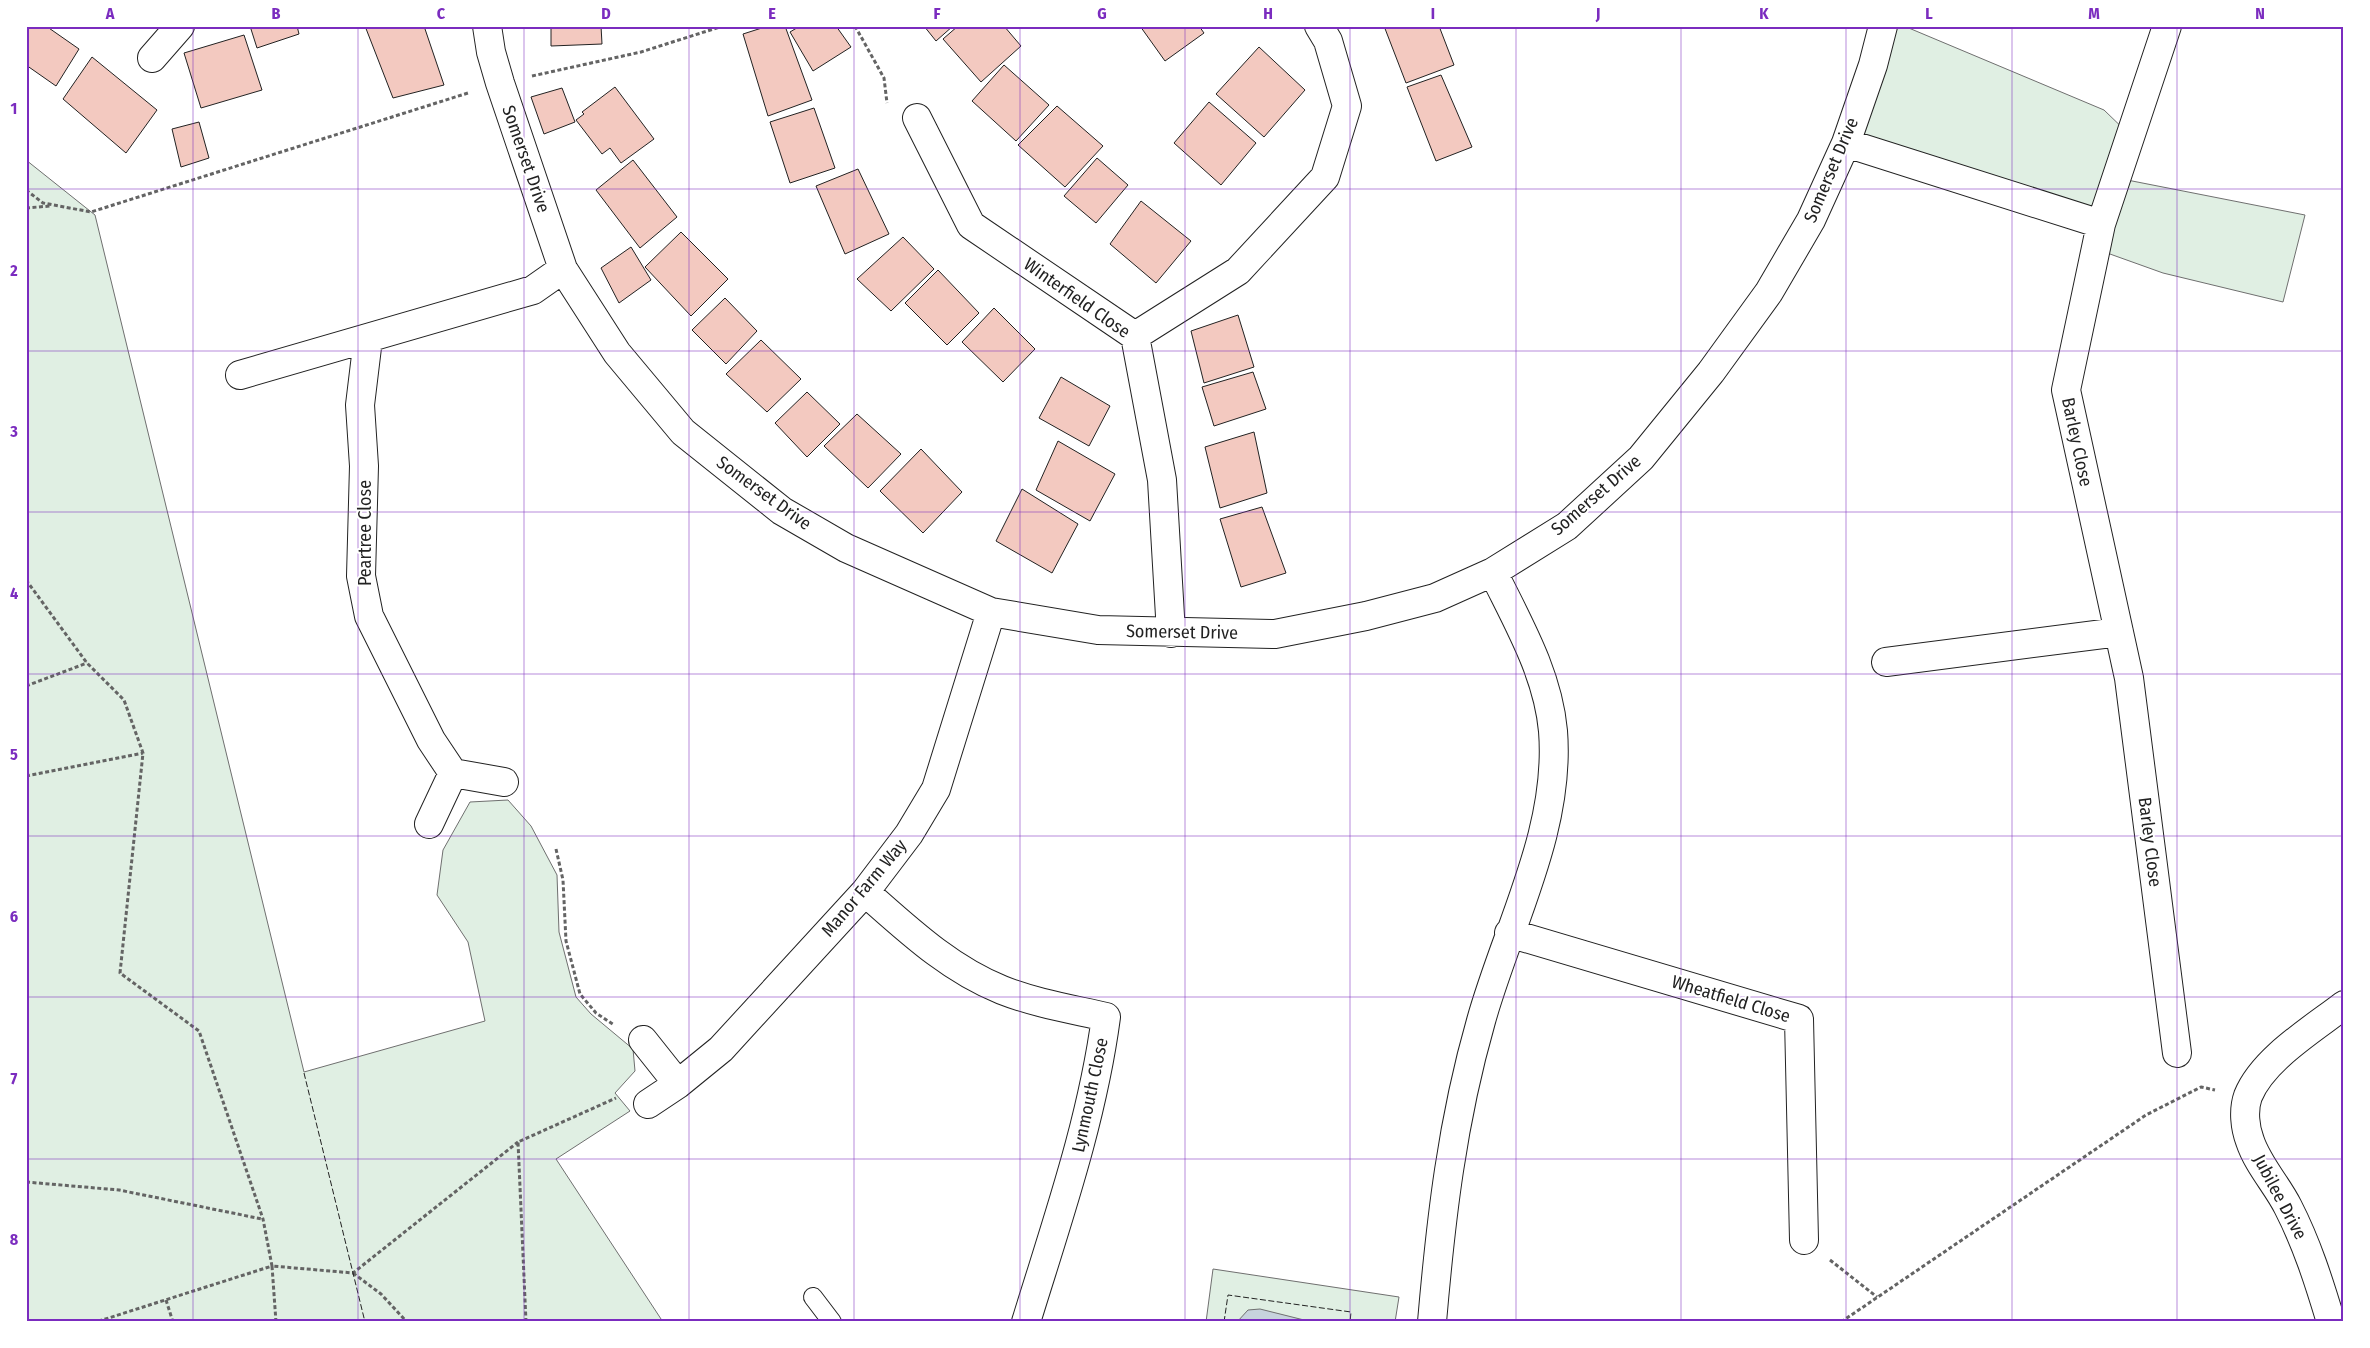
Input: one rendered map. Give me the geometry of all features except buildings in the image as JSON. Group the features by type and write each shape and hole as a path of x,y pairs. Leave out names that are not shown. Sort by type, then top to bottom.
{"street":[{"path":"152,58 180,26"},
{"name":"Somerset Drive","path":"488,26 491,52 500,83 563,269 617,353 691,438 782,511 846,548 991,612 1098,630 1275,634 1366,616 1435,598 1493,572 1567,526 1641,458 1710,372 1769,292 1811,220 1846,143 1873,65 1882,26"},
{"path":"1134,336 1238,271 1325,178 1347,106 1328,41 1319,26"},
{"name":"Barley Close","path":"2167,26 2101,224 2066,390 2129,678 2177,1053"},
{"name":"Winterfield Close","path":"917,118 971,225 1134,336 1162,480 1170,633"},
{"path":"1846,143 2101,224"},
{"path":"240,375 533,290 563,269"},
{"name":"Peartree Close","path":"368,339 360,405 364,466 361,576 369,616 431,740 453,773"},
{"path":"1432,1322 1442,1214 1459,1108 1481,1020 1534,862 1551,803 1553,732 1544,680 1493,572"},
{"name":"Manor Farm Way","path":"648,1104 678,1084 721,1049 865,892 909,834 936,789 991,612"},
{"path":"1886,662 2119,632"},
{"path":"429,824 453,773 504,782"},
{"name":"Lynmouth Close","path":"865,892 923,943 962,970 1001,990 1039,1002 1106,1017 1100,1061 1083,1137 1026,1322"},
{"name":"Wheatfield Close","path":"1509,933 1799,1019 1804,1240"},
{"name":"Jubilee Drive","path":"2331,1322 2318,1278 2304,1243 2288,1206 2250,1142 2245,1118 2248,1097 2262,1074 2288,1048 2344,1005"},
{"path":"643,1040 678,1084"}],"lane":[{"path":"813,1297 832,1322"}],"path":[{"path":"26,190 43,203 91,212 500,83 640,52 722,26"},
{"path":"855,26 884,78 890,127 917,118"},
{"path":"26,208 55,205"},
{"path":"26,580 87,663 124,700 143,753 120,973 199,1031 263,1219 272,1266 276,1322"},
{"path":"26,686 87,663"},
{"path":"26,776 143,753"},
{"path":"556,849 563,880 566,941 580,994 596,1013 620,1030 643,1040"},
{"path":"1842,1322 2146,1115 2201,1086 2248,1097"},
{"path":"353,1273 518,1142 618,1097 648,1104"},
{"path":"518,1142 526,1322"},
{"path":"26,1182 119,1190 263,1219"},
{"path":"1804,1240 1877,1297"},
{"path":"96,1322 272,1266 353,1273 381,1294 407,1322"},
{"path":"166,1300 173,1322"}],"green space":[{"path":"1882,26 1904,26 2104,110 2131,136 2117,178 2305,215 2283,302 2163,273 2096,249 2101,224 1846,143"},
{"path":"26,160 95,215 304,1072 485,1021 468,942 437,895 443,850 470,802 508,800 531,826 557,875 559,932 576,997 591,1014 633,1049 635,1071 615,1093 630,1111 556,1159 663,1322 26,1322"},
{"path":"1213,1269 1399,1297 1395,1322 1206,1322"}],"shaded area":[{"path":"1260,1309 1312,1322 1237,1322 1248,1310"}],"fence":[{"path":"304,1073 365,1322"},
{"path":"1224,1322 1228,1295 1351,1312 1350,1322"}]}
